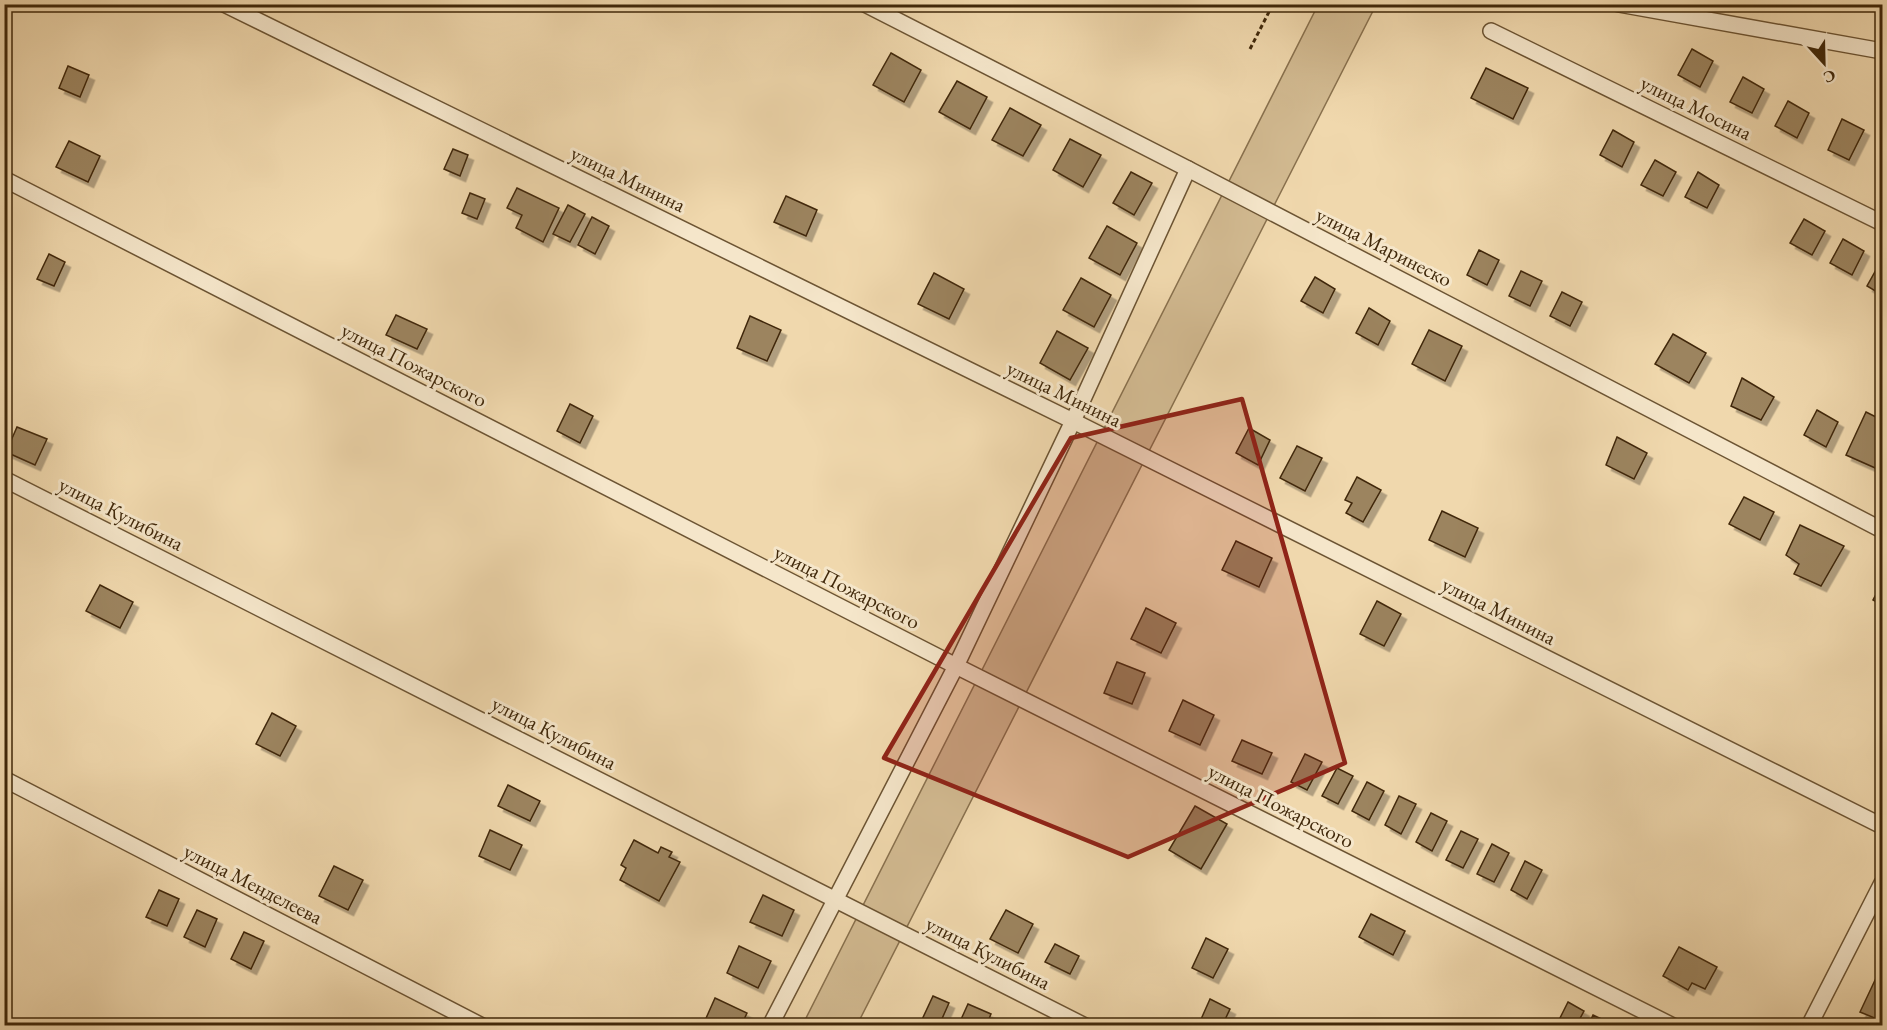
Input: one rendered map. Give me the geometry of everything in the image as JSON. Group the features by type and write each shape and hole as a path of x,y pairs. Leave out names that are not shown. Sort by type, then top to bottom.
{"street":[{"name":"улица Минина","path":"224,4 1073,422 1882,826"},
{"name":"улица Маринеско","path":"865,4 1188,169 1882,530"},
{"path":"1619,4 1882,51"},
{"name":"улица Мосина","path":"1491,31 1882,223"},
{"path":"770,1026 956,666 1073,422 1188,169"},
{"name":"улица Пожарского","path":"4,179 956,666 1673,1026"},
{"name":"улица Кулибина","path":"4,478 1085,1026"},
{"name":"улица Менделеева","path":"4,779 482,1026"},
{"path":"1809,1026 1882,883"}],"path":[{"path":"1251,49 1273,4"}],"highlighted area":[{"path":"1242,399 1345,763 1128,857 884,758 1071,438"}],"shaded area":[{"path":"1318,5 1376,5 857,1025 802,1026"}],"building":[{"path":"1692,49 1713,61 1700,87 1678,75"},
{"path":"891,53 921,70 904,102 873,85"},
{"path":"68,66 89,75 80,97 59,88"},
{"path":"1486,68 1528,88 1513,119 1471,98"},
{"path":"1743,77 1764,89 1752,113 1730,102"},
{"path":"957,81 987,97 970,129 939,112"},
{"path":"1788,101 1809,113 1797,138 1775,126"},
{"path":"1010,108 1041,125 1023,156 992,140"},
{"path":"1842,119 1864,130 1849,160 1828,150"},
{"path":"1613,130 1634,142 1622,167 1600,155"},
{"path":"1070,139 1101,155 1083,187 1053,170"},
{"path":"69,141 100,156 88,182 56,167"},
{"path":"453,149 468,155 460,176 444,169"},
{"path":"1655,160 1676,172 1663,196 1641,185"},
{"path":"1131,172 1152,183 1134,215 1113,203"},
{"path":"1698,172 1719,185 1707,208 1685,197"},
{"path":"517,188 559,208 543,242 516,228 522,215 507,208"},
{"path":"470,193 485,199 477,219 462,213"},
{"path":"786,196 817,210 806,236 774,222"},
{"path":"568,205 585,214 570,242 553,234"},
{"path":"592,217 609,226 595,254 578,245"},
{"path":"1804,219 1825,231 1812,255 1790,243"},
{"path":"1107,226 1137,243 1120,275 1089,258"},
{"path":"1843,239 1864,251 1852,275 1830,263"},
{"path":"1479,250 1499,260 1487,285 1467,275"},
{"path":"49,254 65,262 54,286 37,279"},
{"path":"1882,261 1882,295 1867,286"},
{"path":"1521,271 1542,281 1530,306 1509,296"},
{"path":"934,273 964,289 949,319 918,304"},
{"path":"1315,277 1335,289 1323,313 1301,301"},
{"path":"1081,278 1111,295 1094,327 1063,310"},
{"path":"1562,292 1582,302 1570,326 1550,316"},
{"path":"1369,308 1390,321 1378,345 1356,333"},
{"path":"396,315 427,329 417,349 386,335"},
{"path":"750,316 781,330 767,361 737,348"},
{"path":"1429,330 1462,346 1445,381 1412,364"},
{"path":"1057,331 1088,348 1070,380 1040,363"},
{"path":"1673,334 1706,353 1689,383 1655,364"},
{"path":"1742,378 1774,397 1761,420 1731,406"},
{"path":"570,404 593,416 580,443 557,431"},
{"path":"1817,410 1838,422 1826,447 1804,435"},
{"path":"1866,412 1882,420 1882,471 1846,455"},
{"path":"17,427 47,439 35,465 6,452"},
{"path":"1249,428 1270,440 1258,465 1236,453"},
{"path":"1617,437 1647,453 1634,479 1606,465"},
{"path":"1297,446 1322,458 1305,491 1280,478"},
{"path":"1357,477 1381,490 1363,522 1346,513 1352,503 1345,500"},
{"path":"1744,497 1774,512 1760,540 1729,524"},
{"path":"1442,511 1478,528 1465,557 1429,540"},
{"path":"1800,525 1844,546 1821,586 1794,574 1799,564 1786,555"},
{"path":"1236,541 1272,558 1259,587 1222,570"},
{"path":"1882,583 1882,605 1873,600"},
{"path":"100,585 133,602 120,628 86,611"},
{"path":"1377,601 1401,614 1384,646 1360,634"},
{"path":"1146,608 1176,623 1161,653 1131,639"},
{"path":"1117,662 1145,673 1132,704 1104,693"},
{"path":"1183,700 1214,715 1200,745 1169,731"},
{"path":"272,713 296,726 280,756 256,744"},
{"path":"1242,740 1272,753 1262,774 1232,761"},
{"path":"1305,754 1322,762 1307,790 1291,782"},
{"path":"1337,768 1353,776 1338,804 1322,796"},
{"path":"1367,782 1384,791 1369,820 1352,811"},
{"path":"508,785 540,801 530,821 498,806"},
{"path":"1399,796 1416,804 1401,834 1385,825"},
{"path":"1195,806 1227,824 1201,869 1169,850"},
{"path":"1431,813 1447,821 1432,851 1416,842"},
{"path":"490,830 522,845 510,870 479,856"},
{"path":"1461,831 1478,839 1463,868 1446,860"},
{"path":"634,840 658,853 661,847 672,852 669,857 680,862 659,901 620,880 626,868 621,865"},
{"path":"1492,844 1509,853 1494,882 1477,874"},
{"path":"1525,861 1542,870 1527,899 1511,890"},
{"path":"334,866 363,880 348,910 319,896"},
{"path":"159,890 179,899 167,926 146,917"},
{"path":"763,895 794,910 782,936 750,922"},
{"path":"197,910 217,919 205,947 184,937"},
{"path":"1006,910 1033,924 1018,953 990,939"},
{"path":"1371,914 1405,931 1393,955 1359,937"},
{"path":"244,932 264,941 251,969 231,959"},
{"path":"1206,938 1228,949 1213,978 1192,968"},
{"path":"1055,944 1079,956 1070,974 1045,962"},
{"path":"739,946 771,961 758,988 727,973"},
{"path":"1679,947 1717,967 1705,989 1692,983 1688,990 1663,976"},
{"path":"1876,978 1882,982 1882,1021 1860,1012"},
{"path":"933,996 949,1003 941,1021 951,1026 919,1026"},
{"path":"715,998 747,1013 741,1026 703,1025"},
{"path":"1210,999 1230,1009 1222,1026 1198,1026"},
{"path":"1568,1002 1584,1011 1576,1026 1556,1026"},
{"path":"968,1004 991,1014 986,1026 958,1026"},
{"path":"1593,1015 1610,1023 1609,1026 1588,1026"}]}
